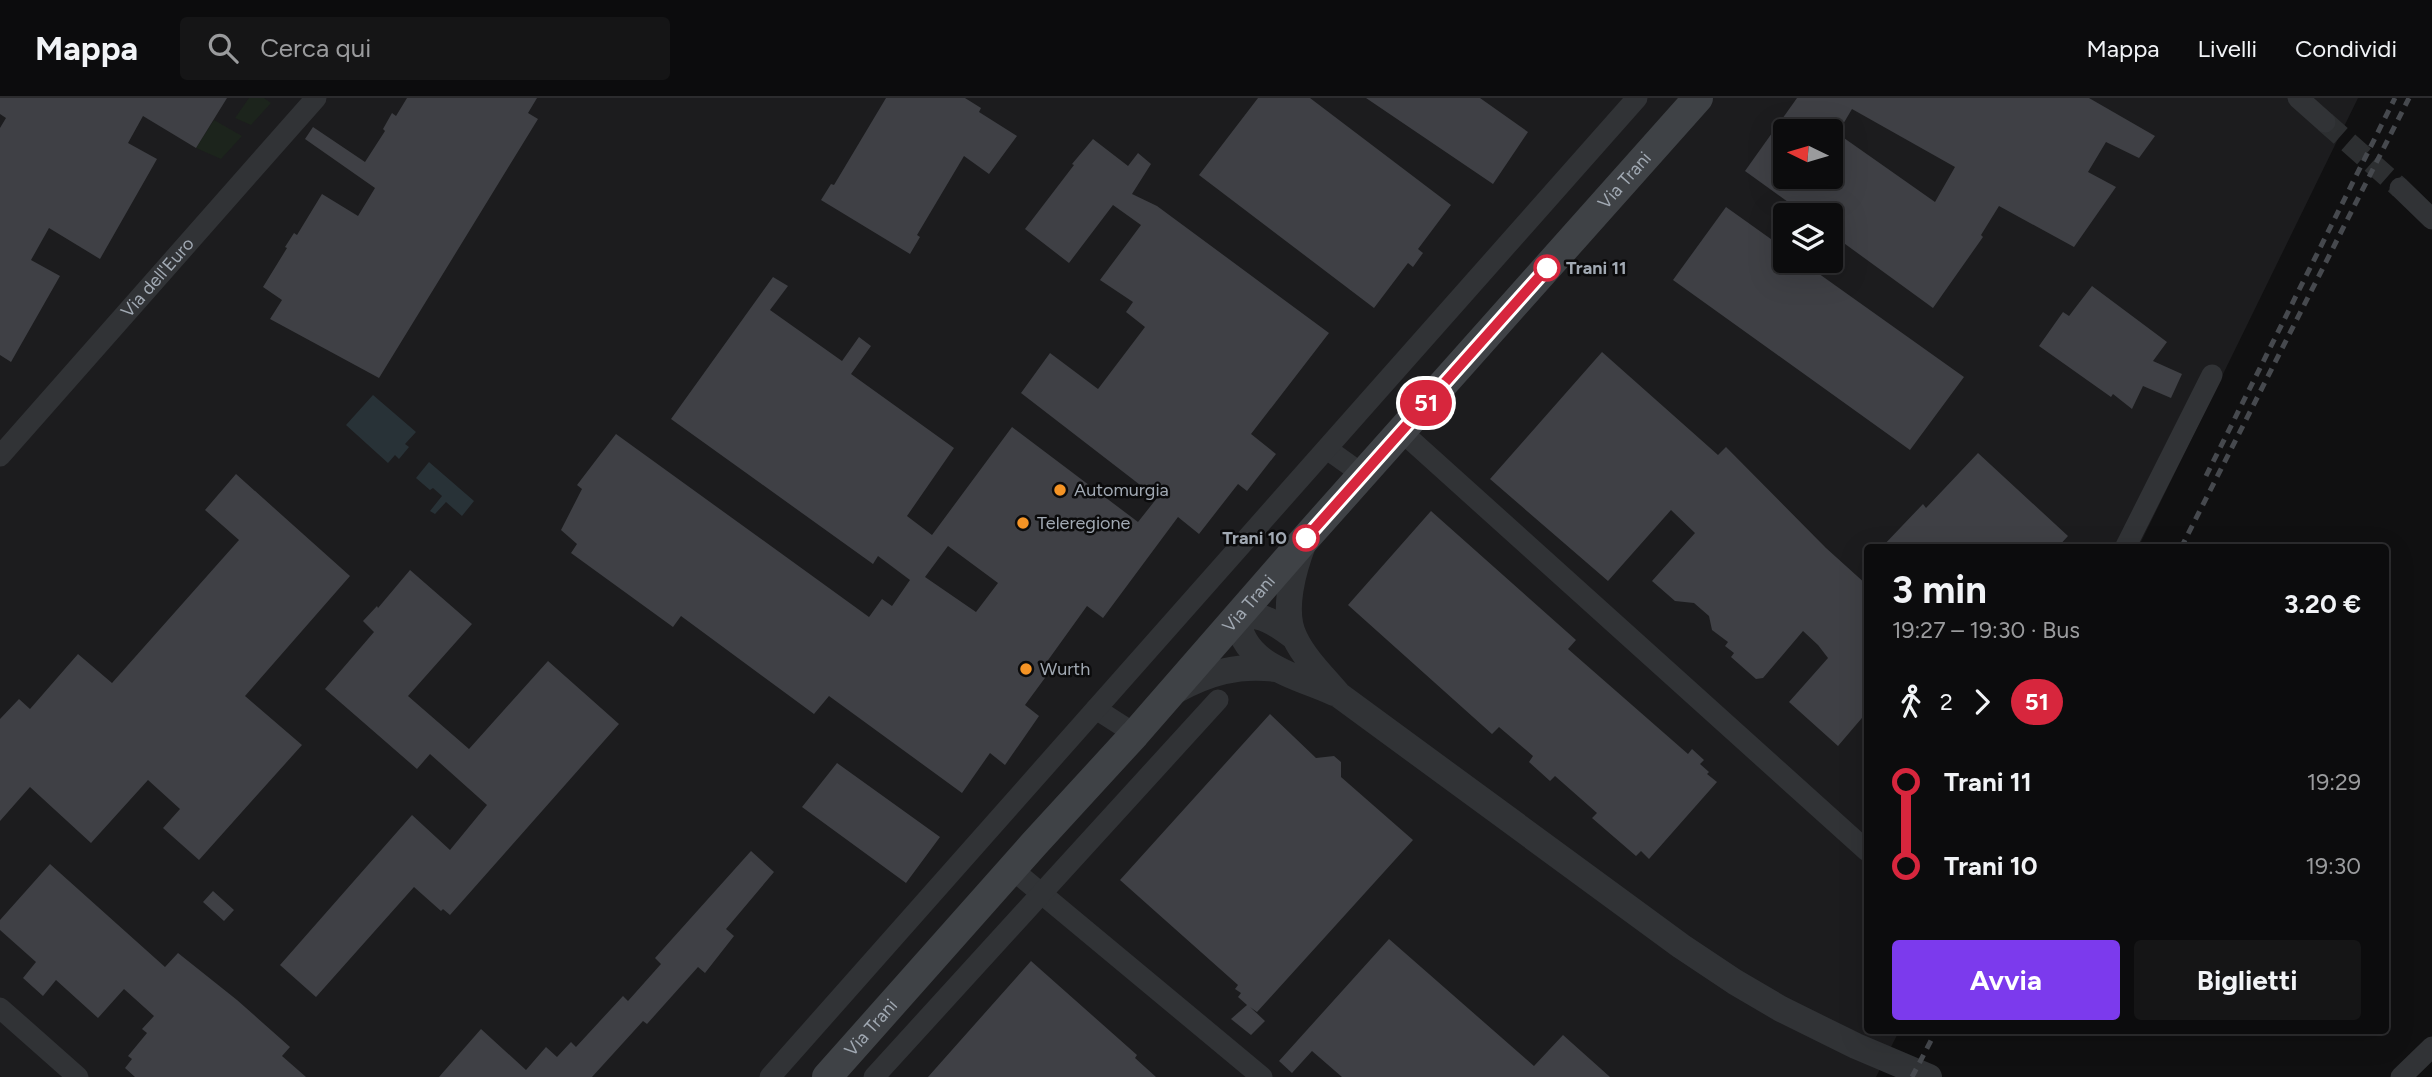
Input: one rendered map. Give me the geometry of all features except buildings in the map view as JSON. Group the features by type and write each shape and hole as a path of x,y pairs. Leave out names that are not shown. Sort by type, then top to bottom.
{"main road":[{"name":"Via Trani","path":"827,1077 1135,734 1698,98"}],"street":[{"name":"Via dell'Euro","path":"0,456 316,98"},
{"path":"770,1077 1637,98"},
{"path":"2298,98 2325,122"},
{"path":"2400,188 2432,219"},
{"path":"2127,544 2211,375"},
{"path":"1401,431 1864,848"},
{"path":"1327,449 1363,474"},
{"path":"1306,538 1291,593 1290,615 1294,636 1339,695"},
{"path":"1294,636 1266,619 1253,615 1238,616 1241,634 1251,651 1263,661 1339,695 1734,982 1804,1021 1929,1077"},
{"path":"1171,693 1211,674 1236,668 1286,672"},
{"name":"Via Trani","path":"874,1077 1218,700"},
{"path":"1096,709 1135,734"},
{"path":"1012,869 1262,1077"},
{"path":"0,1008 78,1077"},
{"path":"2401,1077 2432,1047"}],"shaded area":[{"path":"0,98 2358,98 2140,544 1864,544 1864,1034 1898,1034 1876,1077 0,1077"},
{"path":"249,98 264,98 271,103 251,125 235,118"},
{"path":"214,120 242,136 221,159 196,148"},
{"path":"373,395 416,432 405,444 409,447 399,459 395,455 388,463 346,425"},
{"path":"429,462 474,501 462,516 446,502 435,514 430,511 442,496 416,478"}],"tunnel":[{"path":"2325,122 2400,188"}],"railway":[{"path":"2206,476 2395,98"},
{"path":"2183,544 2409,98"},
{"path":"1912,1077 1934,1034"}],"bus line":[{"name":"51","path":"1306,538 1547,268"}],"place":[{"name":"Trani 11","path":"1547,268"},
{"name":"Automurgia","path":"1060,490"},
{"name":"Teleregione","path":"1023,523"},
{"name":"Trani 10","path":"1306,538"},
{"name":"Wurth","path":"1026,669"}]}
